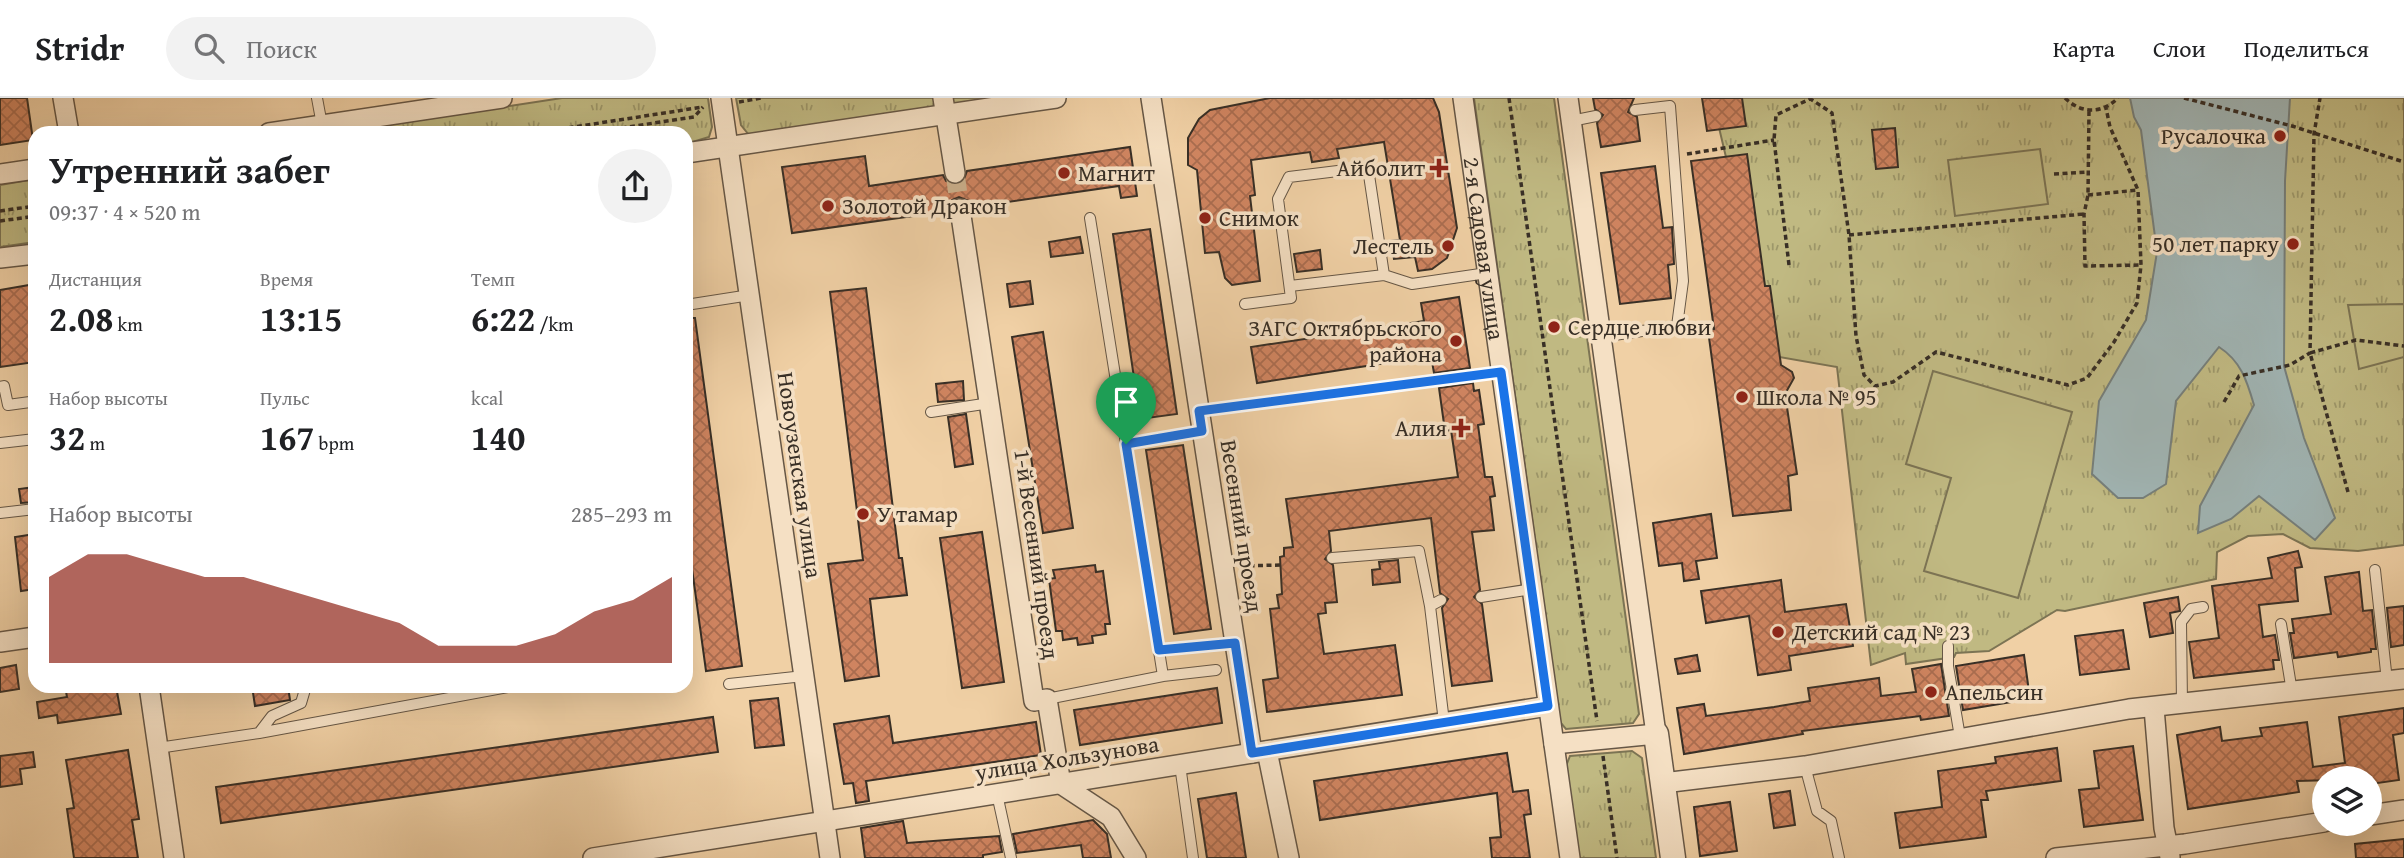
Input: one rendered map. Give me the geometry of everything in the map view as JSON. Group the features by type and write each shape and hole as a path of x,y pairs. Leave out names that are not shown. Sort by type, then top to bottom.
{"street":[{"path":"63,98 68,126"},
{"path":"316,126 502,98"},
{"path":"693,152 729,148 944,106 1056,98"},
{"name":"Весенний проезд","path":"1151,98 1235,643 1259,752 1289,858"},
{"name":"2-я Садовая улица","path":"1463,98 1570,858"},
{"path":"1567,98 1673,858"},
{"name":"Новоузенская улица","path":"722,101 830,858"},
{"path":"944,106 955,173"},
{"path":"0,174 28,170"},
{"name":"1-й Весенний проезд","path":"960,209 1034,701 1047,699"},
{"path":"0,258 28,255"},
{"path":"0,642 28,638"},
{"path":"1663,783 1805,766 1960,737 2182,704 2396,680"},
{"path":"150,693 174,858"},
{"path":"1047,699 1061,784 1111,817 1136,858"},
{"name":"улица Хользунова","path":"593,858 1548,706"},
{"path":"2154,708 2169,852"},
{"path":"1554,744 1656,734"},
{"path":"2382,813 2404,810"},
{"path":"2056,858 2169,852 2312,824"}],"lane":[{"path":"317,98 322,125"},
{"path":"1600,337 1677,326 1684,281 1670,106 1635,110"},
{"path":"1571,121 1596,116"},
{"path":"1245,304 1291,298 1278,199 1289,177 1362,168 1369,175 1384,275"},
{"path":"1090,218 1163,676"},
{"path":"1290,285 1384,275 1412,284 1487,274"},
{"path":"693,304 750,295"},
{"path":"1201,421 1501,372"},
{"path":"0,387 4,386 8,405 28,402"},
{"path":"930,412 990,403"},
{"path":"0,443 28,440"},
{"path":"0,513 28,510"},
{"path":"1332,558 1419,551 1430,606 1444,722"},
{"path":"2375,570 2396,680"},
{"path":"1481,597 1532,589"},
{"path":"1430,606 1441,600"},
{"path":"2182,704 2182,622 2191,608 2203,607"},
{"path":"2281,624 2292,692"},
{"path":"1159,650 1235,643"},
{"path":"1948,646 1948,666 1960,737"},
{"path":"1047,699 1163,676 1216,670"},
{"path":"729,684 804,676"},
{"path":"259,733 272,716 301,703 304,693"},
{"path":"158,748 259,733 476,693"},
{"path":"1180,765 1193,858"},
{"path":"1805,766 1817,811 1830,821 1839,858"},
{"path":"997,794 1011,858"}],"path":[{"path":"1509,98 1617,858"},
{"path":"2065,98 2074,106 2089,111 2106,108 2118,98"},
{"path":"2184,98 2292,126 2404,162"},
{"path":"2319,98 2314,134 2310,353 2348,492"},
{"path":"1789,265 1774,140 1776,114 1810,99 1832,113 1849,235 1856,336 1864,375 1875,386 1893,382 1936,352 2068,385 2087,377 2114,342 2137,303 2141,265 2138,190 2110,127 2106,108"},
{"path":"580,126 703,107 722,101"},
{"path":"634,126 694,117 703,107"},
{"path":"2089,111 2088,195 2084,214 2085,266 2141,265"},
{"path":"1676,156 1774,140"},
{"path":"2054,174 2088,172"},
{"path":"2088,195 2138,190"},
{"path":"0,211 28,208"},
{"path":"1849,235 2084,214"},
{"path":"0,220 28,216"},
{"path":"2224,402 2239,376 2290,365 2310,353 2356,340 2404,346"},
{"path":"1126,444 1201,421"},
{"path":"1223,567 1281,565"}],"green space":[{"path":"562,98 708,98 712,127 709,137 693,142 693,126 380,126"},
{"path":"736,98 997,98 749,135 741,125"},
{"path":"1474,98 1554,98 1639,714 1633,723 1566,729 1560,722"},
{"path":"1712,98 2404,98 2404,545 2358,551 2310,548 2283,534 2248,536 2217,552 2216,579 2065,611 2057,610 1989,651 1956,653 1954,657 1906,664 1905,653 1871,665 1837,367 1773,356"},
{"path":"2040,149 2048,204 1955,216 1948,160"},
{"path":"28,180 28,243 0,247 0,185"},
{"path":"2404,304 2404,357 2359,369 2348,305"},
{"path":"1933,371 2072,412 2018,598 1924,571 1951,478 1906,464"},
{"path":"1632,751 1642,758 1656,858 1579,858 1566,766 1570,756"}],"shaded area":[{"path":"2130,98 2290,98 2285,181 2284,366 2304,438 2335,518 2315,540 2259,496 2231,519 2198,533 2200,506 2254,405 2238,365 2219,347 2176,401 2166,484 2143,498 2118,498 2092,474 2099,401 2146,320 2157,252 2141,130 2134,117"}],"building":[{"path":"0,98 27,98 31,126 28,126 28,141 0,145"},
{"path":"1270,98 1433,98 1439,112 1457,228 1447,258 1432,269 1418,271 1415,257 1394,259 1391,241 1400,240 1384,142 1337,149 1339,158 1312,162 1310,152 1251,160 1255,195 1250,196 1260,281 1232,285 1225,278 1219,252 1205,253 1197,170 1188,165 1188,138 1199,119 1210,110"},
{"path":"1593,98 1634,98 1628,112 1637,117 1640,141 1601,147 1597,123 1603,115 1595,109"},
{"path":"1702,98 1742,98 1746,126 1707,131"},
{"path":"1895,128 1898,167 1876,169 1872,130"},
{"path":"1130,147 1137,196 1121,198 1119,186 972,207 969,201 959,197 952,200 948,211 792,233 782,167 865,156 869,186 943,175 946,181 956,185 963,182 967,171"},
{"path":"1747,154 1765,286 1770,286 1781,365 1792,372 1794,378 1785,394 1797,474 1788,476 1791,510 1733,516 1708,330 1714,329 1691,161"},
{"path":"1655,166 1663,228 1672,227 1674,264 1668,265 1671,298 1620,304 1601,173"},
{"path":"1150,229 1177,414 1140,419 1113,234"},
{"path":"1080,237 1083,253 1051,257 1049,242"},
{"path":"1320,250 1322,269 1297,272 1294,254"},
{"path":"1030,281 1033,304 1010,307 1007,284"},
{"path":"28,285 28,363 0,367 0,290"},
{"path":"866,288 899,558 902,558 907,595 870,599 879,676 845,681 828,564 863,560 830,292"},
{"path":"1459,297 1470,368 1434,373 1431,356 1257,383 1251,347 1424,321 1421,303"},
{"path":"693,318 742,666 706,671 693,576"},
{"path":"1043,332 1073,528 1043,533 1012,337"},
{"path":"963,381 964,400 938,402 936,384"},
{"path":"1473,383 1474,391 1479,390 1484,424 1478,425 1485,477 1492,477 1495,496 1490,497 1494,530 1472,532 1480,590 1474,597 1482,604 1492,681 1452,686 1442,608 1448,599 1440,593 1431,518 1329,531 1331,551 1325,559 1333,565 1337,602 1325,603 1326,613 1318,614 1324,654 1395,645 1402,695 1267,712 1263,680 1278,678 1270,609 1279,608 1277,595 1282,594 1280,557 1284,556 1284,548 1293,547 1286,499 1458,477 1451,430 1445,431 1439,388"},
{"path":"966,414 973,464 955,467 948,417"},
{"path":"1183,445 1211,629 1174,634 1146,450"},
{"path":"28,488 28,502 21,503 19,489"},
{"path":"1711,514 1717,558 1696,561 1699,579 1684,581 1682,563 1659,566 1653,523"},
{"path":"982,532 1004,682 962,688 940,538"},
{"path":"28,535 28,590 21,591 15,537"},
{"path":"2298,551 2302,567 2295,568 2298,601 2259,605 2263,637 2275,635 2279,660 2273,660 2274,669 2194,678 2189,642 2219,638 2212,586 2272,578 2268,558"},
{"path":"1398,560 1400,582 1373,585 1372,570 1380,569 1379,562"},
{"path":"1095,565 1096,572 1103,571 1110,624 1105,624 1106,634 1092,636 1093,643 1078,645 1077,638 1063,640 1062,631 1056,631 1049,579 1055,578 1053,570"},
{"path":"2359,572 2363,611 2372,610 2376,649 2338,657 2337,652 2294,658 2290,633 2294,633 2292,619 2331,614 2325,577"},
{"path":"1781,580 1785,612 1846,604 1853,646 1789,656 1791,670 1758,675 1749,616 1706,623 1701,591"},
{"path":"2178,597 2180,611 2170,613 2173,633 2150,637 2144,603"},
{"path":"2404,606 2404,645 2391,647 2387,608"},
{"path":"2123,630 2129,669 2080,675 2075,636"},
{"path":"1697,655 1700,671 1678,674 1675,659"},
{"path":"2024,655 2030,699 1963,710 1956,666"},
{"path":"1941,664 1949,716 1921,720 1920,716 1802,731 1803,734 1684,754 1677,708 1704,704 1706,716 1774,707 1810,701 1808,688 1879,678 1881,696 1916,692 1912,669"},
{"path":"16,665 19,689 0,692 0,668"},
{"path":"1217,688 1222,723 1080,745 1074,710"},
{"path":"66,693 117,693 121,714 58,723 57,715 39,718 37,702 67,697"},
{"path":"253,693 289,693 290,700 255,706"},
{"path":"778,698 784,745 755,748 750,701"},
{"path":"2404,708 2404,733 2393,735 2399,780 2382,782 2382,766 2321,766 2345,763 2339,717"},
{"path":"889,716 893,743 1036,722 1041,755 866,781 869,801 856,803 853,783 844,784 834,724"},
{"path":"713,717 718,752 221,823 216,787"},
{"path":"2307,722 2313,766 2312,781 2297,781 2299,792 2188,809 2177,735 2220,727 2222,741 2262,736 2260,728"},
{"path":"2133,746 2143,820 2084,827 2079,790 2099,788 2094,751"},
{"path":"2057,748 2061,781 1986,791 1988,800 1981,800 1986,837 1900,848 1895,813 1942,807 1938,771 1996,763 1995,757"},
{"path":"128,750 139,819 132,820 138,858 74,858 67,809 74,808 66,760"},
{"path":"33,752 35,767 20,769 22,784 0,787 0,756"},
{"path":"1507,753 1513,792 1528,790 1531,814 1524,815 1530,858 1492,858 1490,838 1501,837 1497,793 1320,820 1314,781"},
{"path":"1790,791 1795,825 1774,828 1769,794"},
{"path":"1236,793 1246,858 1207,858 1198,799"},
{"path":"1730,802 1737,851 1700,856 1694,807"},
{"path":"1093,820 1107,834 1111,858 1083,858 1081,845 1017,853 1013,834"},
{"path":"903,821 907,843 999,836 1002,852 983,855 983,858 865,858 861,828"},
{"path":"2404,839 2404,858 2356,858 2355,844"}],"tunnel":[{"path":"955,173 960,209"}],"place":[{"name":"Русалочка","path":"2280,136"},
{"name":"Айболит","path":"1439,168"},
{"name":"Магнит","path":"1064,173"},
{"name":"Золотой Дракон","path":"828,206"},
{"name":"Снимок","path":"1205,218"},
{"name":"50 лет парку","path":"2293,244"},
{"name":"Лестель","path":"1448,246"},
{"name":"Сердце любви","path":"1554,327"},
{"name":"ЗАГС Октябрьского района","path":"1456,341"},
{"name":"Школа № 95","path":"1742,397"},
{"name":"Алия","path":"1461,428"},
{"name":"У тамар","path":"863,514"},
{"name":"Детский сад № 23","path":"1778,632"},
{"name":"Апельсин","path":"1931,692"}],"route":[{"path":"1501,372 1548,706 1252,753 1235,643 1159,650 1126,444 1202,431 1199,411 1501,372"}]}
